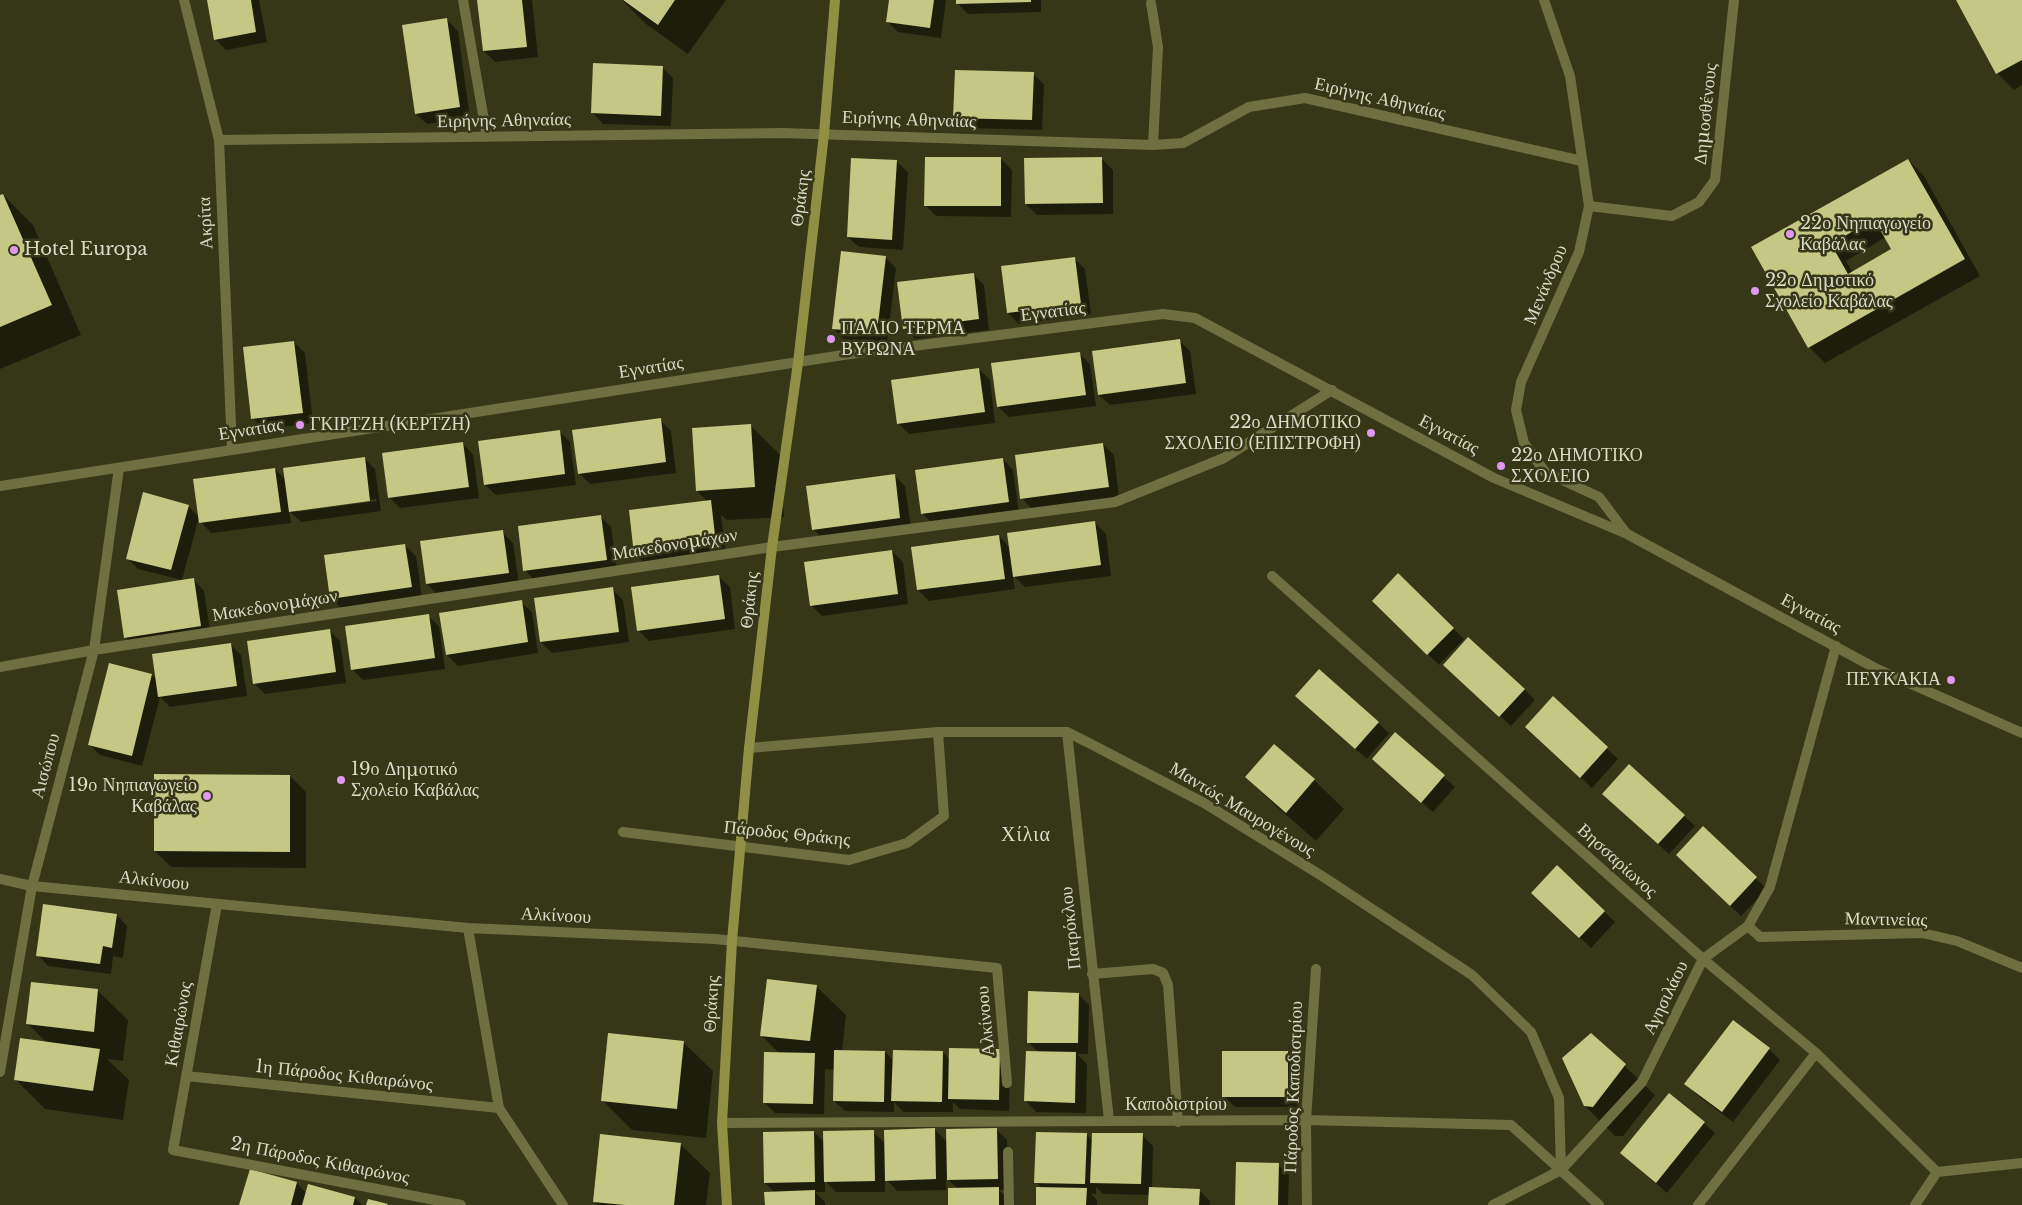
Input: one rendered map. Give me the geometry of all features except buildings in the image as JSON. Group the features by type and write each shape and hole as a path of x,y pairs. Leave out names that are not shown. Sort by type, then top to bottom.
{"street":[{"name":"Ακρίτα","path":"184,0 219,140 232,449"},
{"path":"463,0 487,137"},
{"name":"Θράκης","path":"727,1205 722,1123 732,941 750,748 772,547 798,362 824,134 835,0"},
{"name":"Μενάνδρου","path":"1544,0 1570,76 1589,206 1580,252 1521,382 1516,410 1524,443 1545,472 1599,497 1626,534"},
{"name":"Δημοσθένους","path":"1589,206 1672,216 1699,202 1715,180 1734,0"},
{"path":"1151,3 1158,47 1153,145"},
{"name":"Ειρήνης Αθηναίας","path":"219,140 824,134 1153,145 1184,143 1249,107 1306,98 1582,162"},
{"name":"Εγνατίας","path":"0,486 843,355 1163,314 1196,318 1494,478 1626,534 1875,668 2022,733"},
{"name":"Μακεδονομάχων","path":"0,666 772,547 1115,502 1224,458 1332,390"},
{"name":"Αισώπου","path":"0,1072 32,886 94,650 119,468"},
{"name":"Βησσαρίωνος","path":"1272,576 1703,959 1816,1053 1937,1172"},
{"name":"Αγησιλάου","path":"1494,1205 1561,1170 1642,1082 1703,959 1748,926 1770,887 1836,646"},
{"name":"Μαντώς Μαυρογένους","path":"750,748 938,732 1067,732 1204,803 1322,876 1472,975 1532,1032 1559,1098 1561,1170"},
{"name":"Πάροδος Θράκης","path":"623,832 849,860 907,843 944,816 938,732"},
{"name":"Πατρόκλου","path":"1067,732 1109,1120"},
{"name":"Αλκίνοου","path":"0,879 32,886 468,928 732,941 997,968 1007,1083"},
{"name":"Κιθαιρώνος","path":"173,1150 218,904"},
{"name":"Μαντινείας","path":"1748,926 1760,937 1922,933 1957,941 2022,968"},
{"path":"468,928 499,1108 563,1205"},
{"path":"1092,974 1153,969 1163,974 1168,985 1178,1122"},
{"name":"Πάροδος Καποδιστρίου","path":"1307,1205 1306,1120 1316,970"},
{"path":"1698,1205 1816,1053"},
{"name":"1η Πάροδος Κιθαιρώνος","path":"186,1076 499,1108"},
{"name":"Καποδιστρίου","path":"722,1123 1306,1120 1511,1125 1599,1205"},
{"name":"2η Πάροδος Κιθαιρώνος","path":"173,1150 462,1205"},
{"path":"1008,1152 1009,1205"},
{"path":"1914,1205 1937,1172 2022,1163"}],"place":[{"name":"22ο Νηπιαγωγείο Καβάλας","path":"1790,234"},
{"name":"Hotel Europa","path":"14,250"},
{"name":"22ο Δημοτικό Σχολείο Καβάλας","path":"1755,291"},
{"name":"ΠΑΛΙΟ ΤΕΡΜΑ ΒΥΡΩΝΑ","path":"831,339"},
{"name":"ΓΚΙΡΤΖΗ (ΚΕΡΤΖΗ)","path":"300,425"},
{"name":"22ο ΔΗΜΟΤΙΚΟ ΣΧΟΛΕΙΟ (ΕΠΙΣΤΡΟΦΗ)","path":"1371,433"},
{"name":"22ο ΔΗΜΟΤΙΚΟ ΣΧΟΛΕΙΟ","path":"1501,466"},
{"name":"ΠΕΥΚΑΚΙΑ","path":"1951,680"},
{"name":"19ο Δημοτικό Σχολείο Καβάλας","path":"341,780"},
{"name":"19ο Νηπιαγωγείο Καβάλας","path":"207,796"}],"district":[{"name":"Χίλια","path":"1026,835"}]}
